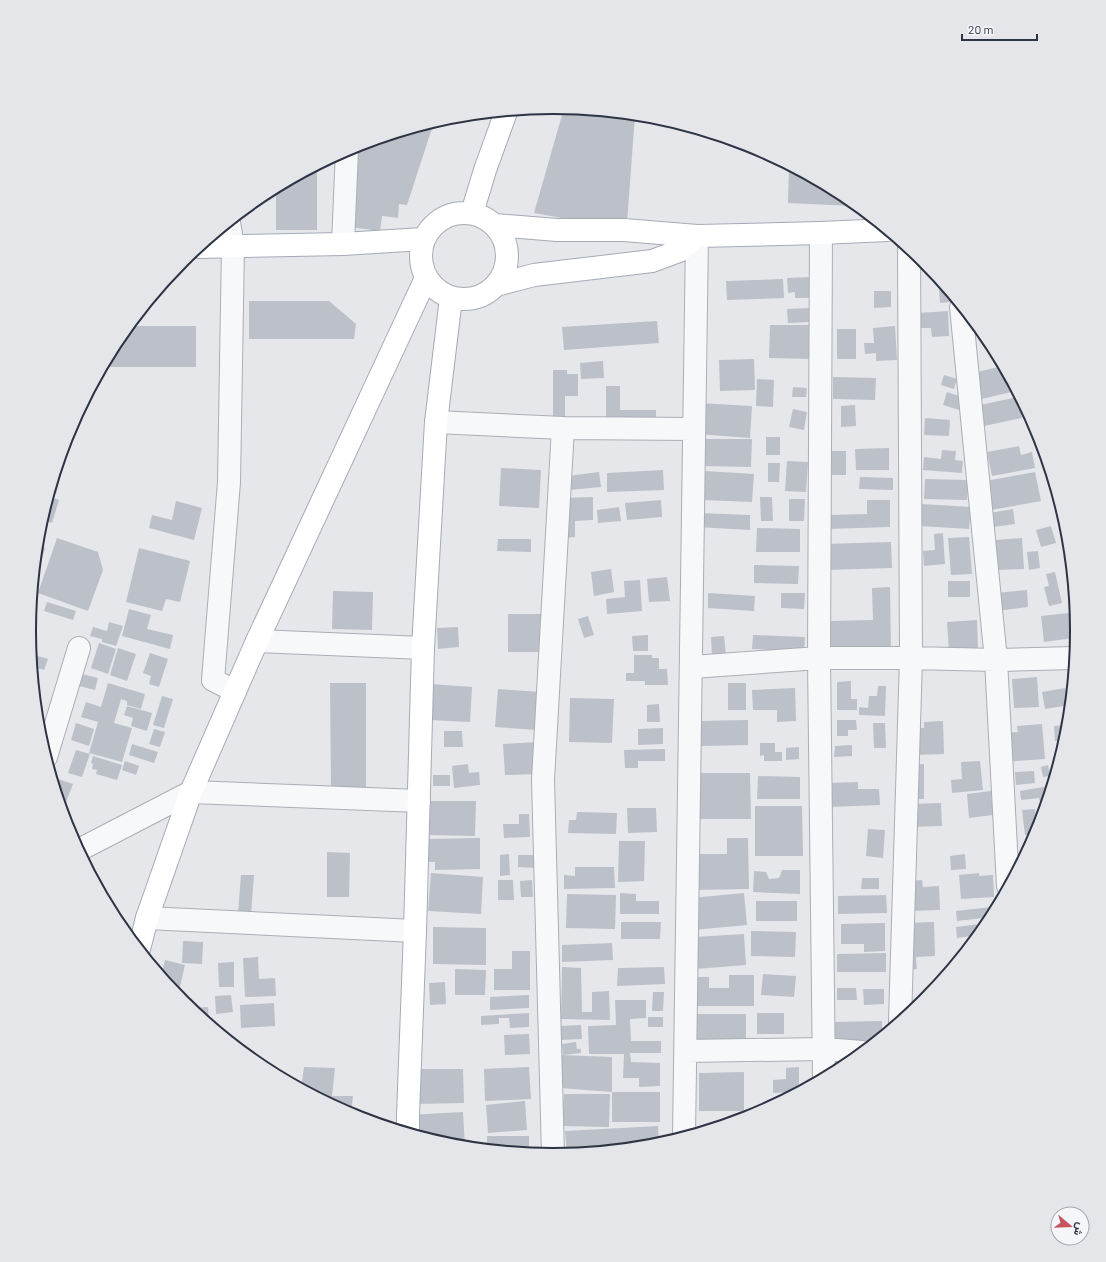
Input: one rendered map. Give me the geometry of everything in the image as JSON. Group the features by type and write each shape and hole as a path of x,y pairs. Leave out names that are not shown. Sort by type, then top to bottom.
{"main road":[{"path":"472,213 485,170 504,116"},
{"path":"496,285 504,271 507,254 504,238 496,225 485,218 472,213 457,213 443,217 431,227 423,239 420,259 426,278 437,290 451,298 468,299 483,295 496,285 534,274 652,261 679,251 697,236"},
{"path":"496,225 557,230 624,230 697,236 880,230"},
{"path":"207,247 343,244 423,239"},
{"path":"141,943 147,918 191,792 257,641 426,278"},
{"path":"408,1127 423,648 436,422 451,298"}],"street":[{"path":"343,244 347,157"},
{"path":"230,228 233,246 229,482 213,680 235,691"},
{"path":"821,233 819,658 824,1071"},
{"path":"684,1131 692,667 697,236"},
{"path":"900,1014 911,658 909,256"},
{"path":"962,314 996,660 1008,878"},
{"path":"436,422 564,428 694,429"},
{"path":"553,1148 543,780 564,428"},
{"path":"257,641 423,648"},
{"path":"49,746 79,648"},
{"path":"692,667 819,658 996,660 1069,658"},
{"path":"83,848 191,792 419,801"},
{"path":"147,918 415,930"},
{"path":"686,1050 824,1049 854,1051"}],"building":[{"path":"562,114 587,115 635,121 627,223 584,222 534,213"},
{"path":"432,129 407,205 399,204 398,218 382,216 380,231 350,227 354,154 387,141"},
{"path":"317,171 317,230 276,230 276,195"},
{"path":"789,171 812,183 847,206 788,203"},
{"path":"811,277 812,298 795,298 795,292 788,293 787,278"},
{"path":"783,279 784,298 727,300 726,281"},
{"path":"939,288 950,300 950,302 940,303"},
{"path":"874,291 891,291 891,307 874,308"},
{"path":"249,301 329,301 356,324 354,339 249,339"},
{"path":"810,308 810,322 788,323 787,309"},
{"path":"948,311 949,336 932,337 931,328 918,328 918,313"},
{"path":"657,321 659,343 564,350 562,327"},
{"path":"770,325 811,325 810,359 769,358"},
{"path":"136,326 196,326 196,367 108,367"},
{"path":"895,326 897,360 876,361 876,353 865,354 864,343 874,343 873,328"},
{"path":"837,329 856,329 856,359 837,359"},
{"path":"754,359 755,390 720,391 719,360"},
{"path":"603,361 604,378 581,379 580,363"},
{"path":"997,367 1012,392 977,400 972,373"},
{"path":"553,370 567,370 567,374 578,374 578,396 565,396 565,441 553,441"},
{"path":"944,375 957,379 954,389 941,385"},
{"path":"833,377 876,378 875,400 833,399"},
{"path":"757,379 774,380 773,407 756,406"},
{"path":"606,386 620,386 620,410 656,410 656,435 606,435"},
{"path":"793,387 807,388 806,397 792,397"},
{"path":"947,392 962,397 959,410 943,405"},
{"path":"1015,398 1020,409 1022,418 984,426 980,405"},
{"path":"699,403 752,406 750,438 697,434"},
{"path":"855,405 856,426 841,427 841,406"},
{"path":"793,409 807,412 804,430 789,427"},
{"path":"925,418 950,420 949,436 924,435"},
{"path":"766,437 780,437 780,455 766,455"},
{"path":"702,439 752,439 751,467 702,466"},
{"path":"1019,446 1021,455 1032,452 1035,468 992,476 987,452"},
{"path":"889,448 889,470 856,470 855,449"},
{"path":"942,450 956,451 955,460 963,461 962,473 923,470 924,457 941,459"},
{"path":"832,451 846,451 846,475 832,475"},
{"path":"64,461 56,494 55,494"},
{"path":"787,461 808,462 806,492 785,491"},
{"path":"768,463 780,463 779,482 768,482"},
{"path":"501,468 541,470 539,508 499,506"},
{"path":"663,470 664,490 607,492 607,473"},
{"path":"705,471 754,474 752,502 703,500"},
{"path":"599,472 601,487 570,490 568,476"},
{"path":"1035,472 1041,501 991,510 986,481"},
{"path":"860,477 893,478 893,490 859,489"},
{"path":"925,479 968,480 967,500 924,499"},
{"path":"593,497 593,520 575,521 575,537 564,538 563,498"},
{"path":"760,497 772,497 773,521 761,521"},
{"path":"54,498 59,500 52,523 48,522"},
{"path":"789,499 805,499 804,521 789,521"},
{"path":"661,500 662,517 627,520 625,503"},
{"path":"867,500 890,500 890,527 828,529 828,515 867,514"},
{"path":"176,501 202,508 194,540 149,528 152,515 172,520"},
{"path":"921,504 971,507 969,529 920,526"},
{"path":"619,507 621,521 598,523 597,510"},
{"path":"1013,509 1015,524 993,527 990,513"},
{"path":"698,513 750,515 750,530 697,527"},
{"path":"1051,526 1056,543 1041,547 1036,530"},
{"path":"757,528 800,529 800,552 756,552"},
{"path":"943,533 945,564 924,566 923,551 935,550 934,534"},
{"path":"969,537 972,574 951,575 948,538"},
{"path":"57,538 98,552 103,570 88,611 38,593"},
{"path":"1022,538 1024,569 997,570 996,540"},
{"path":"498,539 531,539 531,552 497,551"},
{"path":"891,542 892,568 826,570 825,544"},
{"path":"43,547 45,548 40,567"},
{"path":"139,548 190,561 180,602 166,599 162,611 126,602"},
{"path":"1038,551 1040,568 1029,570 1027,552"},
{"path":"754,565 799,566 798,584 754,583"},
{"path":"611,569 614,592 594,596 591,572"},
{"path":"1055,572 1062,603 1049,606 1044,587 1049,586 1046,574"},
{"path":"667,577 670,601 649,602 647,579"},
{"path":"640,580 642,611 607,614 606,599 625,597 624,581"},
{"path":"948,581 970,581 970,597 948,597"},
{"path":"890,587 891,654 831,656 830,621 873,620 872,588"},
{"path":"1027,590 1028,607 997,611 996,593"},
{"path":"333,591 373,592 372,630 332,629"},
{"path":"708,593 755,596 754,611 708,608"},
{"path":"781,593 805,593 804,609 781,608"},
{"path":"47,602 76,611 73,620 44,611"},
{"path":"129,609 151,615 147,629 173,635 170,649 122,636"},
{"path":"1069,613 1070,638 1044,642 1041,616"},
{"path":"508,614 543,614 543,652 508,652"},
{"path":"588,616 594,635 584,638 578,619"},
{"path":"977,620 978,649 949,651 947,622"},
{"path":"109,622 123,626 116,646 102,642 102,639 90,636 93,627 107,631"},
{"path":"458,627 459,647 438,649 437,628"},
{"path":"648,635 648,651 633,651 632,636"},
{"path":"753,635 805,637 804,651 752,649"},
{"path":"724,636 726,655 712,657 711,637"},
{"path":"99,643 116,649 108,674 91,668"},
{"path":"118,648 136,654 127,681 110,675"},
{"path":"150,653 168,659 159,687 149,684 151,676 143,673"},
{"path":"634,655 652,655 652,658 659,658 659,669 667,669 668,685 645,685 645,681 626,681 626,673 634,673"},
{"path":"37,656 48,659 44,670 37,668"},
{"path":"74,672 98,678 95,690 71,684"},
{"path":"1037,677 1039,707 1014,708 1012,679"},
{"path":"851,681 851,699 857,699 857,710 837,710 837,682"},
{"path":"108,683 145,694 141,709 127,705 127,701 121,699 114,723 132,728 122,762 89,753 98,722 81,717 86,702 101,707"},
{"path":"330,683 366,683 366,789 331,789"},
{"path":"728,683 746,683 746,710 728,710"},
{"path":"431,684 472,687 470,722 429,720"},
{"path":"878,686 886,686 885,716 859,715 859,707 868,708 869,696 877,696"},
{"path":"795,688 796,721 777,722 777,710 753,710 752,690"},
{"path":"1065,688 1066,695 1065,706 1045,709 1042,692"},
{"path":"498,689 541,692 538,730 495,727"},
{"path":"162,696 173,699 164,728 153,725"},
{"path":"570,698 614,699 612,743 569,742"},
{"path":"659,704 660,722 647,722 647,705"},
{"path":"127,706 152,713 147,731 131,726 133,718 124,715"},
{"path":"748,720 748,745 700,746 699,721"},
{"path":"837,720 856,720 857,730 848,730 848,736 837,736"},
{"path":"943,721 944,754 915,755 914,728 924,728 924,722"},
{"path":"76,723 94,729 89,746 71,740"},
{"path":"873,723 885,723 886,748 874,748"},
{"path":"1042,724 1045,759 1003,762 1001,733 1018,732 1017,726"},
{"path":"1061,725 1058,741 1055,741 1054,726"},
{"path":"663,728 663,744 638,745 638,729"},
{"path":"154,729 165,732 160,747 149,744"},
{"path":"444,731 462,731 463,747 444,747"},
{"path":"536,742 538,774 505,775 503,744"},
{"path":"760,743 775,743 775,752 782,752 782,761 764,761 764,755 760,756"},
{"path":"132,744 158,752 154,763 129,755"},
{"path":"852,745 852,756 834,757 835,746"},
{"path":"799,747 799,759 786,760 786,748"},
{"path":"665,749 665,761 638,761 638,768 625,768 624,750"},
{"path":"76,750 90,754 82,777 68,773"},
{"path":"93,756 122,765 117,780 96,774 97,770 92,769 93,764 91,763"},
{"path":"125,761 139,766 136,775 122,770"},
{"path":"980,761 983,790 952,793 951,780 962,779 961,762"},
{"path":"468,764 469,773 479,772 480,785 454,788 452,766"},
{"path":"924,764 924,799 910,799 909,765"},
{"path":"1048,765 1049,776 1043,777 1041,767"},
{"path":"1034,771 1035,783 1016,785 1015,772"},
{"path":"696,773 750,773 751,819 696,819"},
{"path":"433,775 450,775 450,786 433,786"},
{"path":"758,776 800,777 800,799 757,799"},
{"path":"58,779 73,784 66,804"},
{"path":"858,782 858,789 879,789 880,805 830,807 829,783"},
{"path":"1046,787 1041,802 1039,798 1021,800 1020,791"},
{"path":"991,791 993,815 969,818 967,794"},
{"path":"426,801 476,801 475,836 426,835"},
{"path":"941,803 942,826 910,827 909,804"},
{"path":"755,806 802,806 803,856 755,856"},
{"path":"627,808 656,808 657,832 628,833"},
{"path":"1035,809 1036,817 1028,835 1025,835 1022,810"},
{"path":"577,812 617,813 616,834 568,833 569,820 576,820"},
{"path":"519,814 529,814 530,837 504,838 503,824 519,824"},
{"path":"868,829 885,830 883,858 866,856"},
{"path":"480,838 480,869 435,870 435,862 425,862 425,839"},
{"path":"727,838 748,838 749,889 695,890 695,854 727,854"},
{"path":"619,841 645,841 644,881 618,882"},
{"path":"327,852 350,853 349,897 327,897"},
{"path":"509,854 510,875 500,876 500,855"},
{"path":"965,854 966,869 951,870 950,856"},
{"path":"518,855 535,855 535,868 518,867"},
{"path":"575,867 614,867 615,888 564,889 564,875 575,876"},
{"path":"782,870 800,870 800,894 753,892 754,871 766,872 769,879 779,878"},
{"path":"431,873 483,877 481,914 428,911"},
{"path":"979,873 979,876 993,875 994,897 961,899 959,875"},
{"path":"241,875 254,875 251,914 238,913"},
{"path":"862,878 879,878 879,889 861,889"},
{"path":"498,880 513,880 514,900 498,900"},
{"path":"532,880 533,897 521,897 520,881"},
{"path":"922,880 923,887 939,886 940,910 908,911 907,881"},
{"path":"620,893 636,894 636,901 659,901 659,914 620,914"},
{"path":"744,893 747,925 694,930 691,898"},
{"path":"567,894 616,895 615,929 566,928"},
{"path":"886,895 887,913 838,914 838,896"},
{"path":"756,901 797,901 797,921 756,921"},
{"path":"990,907 983,918 957,921 956,911"},
{"path":"621,922 661,922 660,939 621,939"},
{"path":"934,922 935,956 916,957 917,969 907,970 905,923"},
{"path":"885,923 885,951 864,952 864,944 841,944 841,924"},
{"path":"979,924 970,936 957,938 956,927"},
{"path":"433,927 486,928 486,965 433,964"},
{"path":"751,931 796,932 795,957 751,956"},
{"path":"744,934 746,965 695,969 694,937"},
{"path":"183,941 203,942 202,964 182,963"},
{"path":"612,943 613,960 562,962 562,945"},
{"path":"512,951 530,951 530,990 494,990 494,969 512,969"},
{"path":"886,953 886,972 837,972 837,954"},
{"path":"258,957 259,979 275,978 276,996 245,997 243,958"},
{"path":"165,960 185,965 179,989 164,972 162,970"},
{"path":"234,962 234,987 219,987 218,963"},
{"path":"562,967 581,968 582,1012 592,1012 592,992 609,991 610,1020 561,1019"},
{"path":"664,967 665,984 617,986 618,968"},
{"path":"455,969 486,970 485,995 455,995"},
{"path":"763,974 796,976 794,997 761,995"},
{"path":"729,975 754,975 754,1006 693,1006 694,977 709,977 709,988 729,988"},
{"path":"445,982 446,1004 430,1005 429,983"},
{"path":"837,988 856,988 857,1000 837,1000"},
{"path":"863,989 884,989 884,1004 864,1005"},
{"path":"653,992 664,992 663,1011 652,1011"},
{"path":"231,995 233,1012 216,1014 215,996"},
{"path":"529,995 529,1008 490,1010 490,997"},
{"path":"615,1000 646,1000 646,1018 630,1019 631,1041 661,1041 661,1053 630,1053 631,1062 660,1063 660,1086 639,1087 639,1078 623,1078 624,1054 589,1054 588,1026 616,1025"},
{"path":"274,1003 275,1026 241,1028 240,1005"},
{"path":"208,1007 209,1017 198,1008"},
{"path":"529,1013 529,1027 510,1028 509,1018 499,1018 499,1024 481,1025 481,1016"},
{"path":"757,1013 784,1013 784,1034 757,1034"},
{"path":"694,1014 746,1014 746,1041 694,1041"},
{"path":"648,1017 663,1017 663,1027 648,1027"},
{"path":"882,1021 882,1030 867,1042 831,1042 831,1022"},
{"path":"581,1025 582,1039 561,1040 560,1026"},
{"path":"529,1034 530,1054 505,1055 504,1035"},
{"path":"576,1042 577,1049 581,1049 581,1053 563,1055 562,1044"},
{"path":"561,1055 612,1057 612,1092 560,1088"},
{"path":"834,1057 846,1057 840,1061 834,1065"},
{"path":"304,1067 335,1068 332,1096 353,1096 352,1108 324,1095 302,1083"},
{"path":"529,1067 531,1099 485,1101 484,1069"},
{"path":"799,1067 799,1086 787,1092 773,1093 773,1080 786,1079 786,1068"},
{"path":"413,1069 463,1069 464,1103 414,1104"},
{"path":"744,1072 744,1111 699,1111 699,1073"},
{"path":"612,1092 660,1092 660,1122 612,1122"},
{"path":"564,1094 610,1094 609,1127 563,1126"},
{"path":"525,1101 527,1130 488,1133 486,1105"},
{"path":"463,1112 465,1140 408,1127 408,1115"},
{"path":"658,1126 659,1137 620,1144 566,1148 565,1131"},
{"path":"487,1136 529,1136 529,1147 487,1144"}]}
